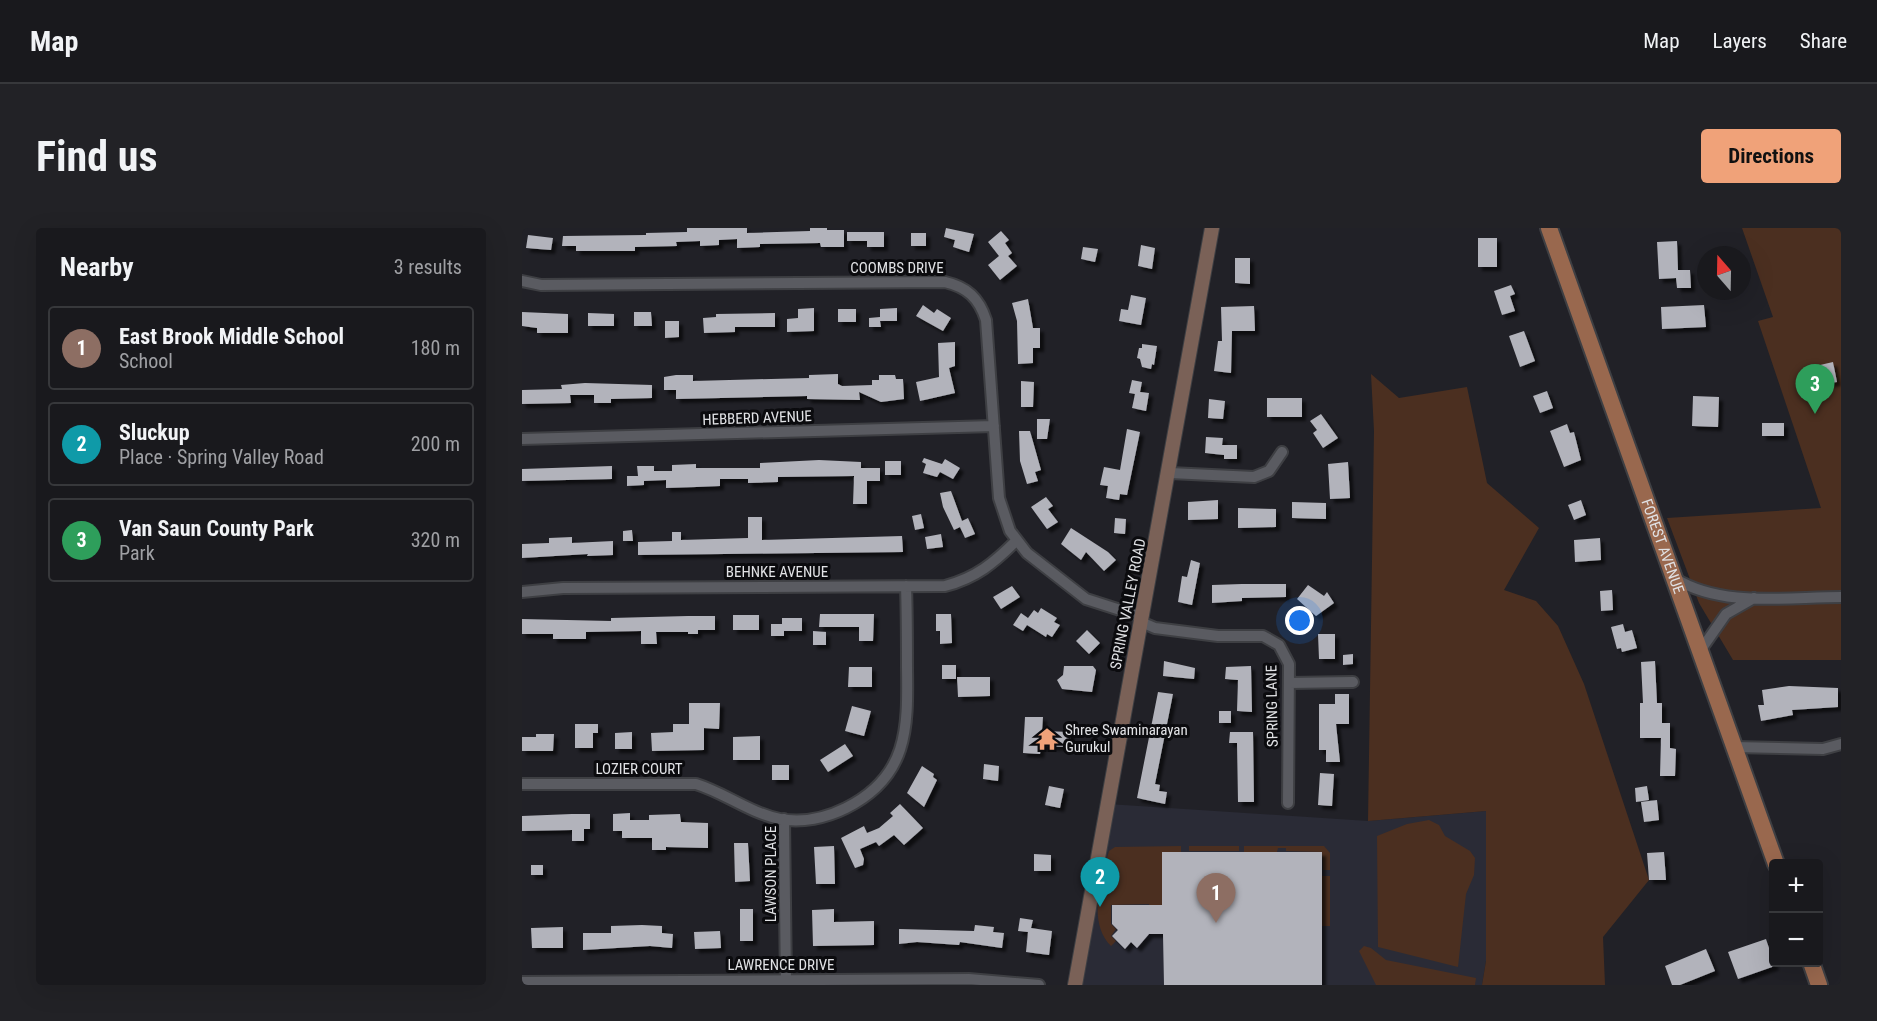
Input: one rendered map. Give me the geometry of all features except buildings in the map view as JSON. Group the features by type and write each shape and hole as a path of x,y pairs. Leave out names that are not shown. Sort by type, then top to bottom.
{"main road":[{"name":"FOREST AVENUE","path":"1549,228 1774,859"},
{"path":"1812,967 1819,985"}],"street":[{"name":"SPRING VALLEY ROAD","path":"1075,985 1170,472 1212,228"},
{"name":"COOMBS DRIVE","path":"522,282 541,285 933,282 956,284 976,298 986,320 999,498 1003,515 1017,540 1047,570 1086,599 1141,620"},
{"name":"HEBBERD AVENUE","path":"522,439 994,426"},
{"path":"1170,472 1254,477 1269,471 1282,452"},
{"name":"BEHNKE AVENUE","path":"522,592 563,588 945,586 963,582 992,565 1017,540"},
{"path":"1674,577 1693,589 1714,595 1755,598 1841,597"},
{"name":"LAWSON PLACE","path":"786,982 784,819 821,817 854,804 871,791 894,763 907,727 906,586"},
{"path":"1700,651 1726,614 1755,598"},
{"name":"SPRING LANE","path":"1141,620 1179,631 1218,636 1254,634 1271,639 1285,654 1289,664 1288,804"},
{"path":"1289,683 1353,682"},
{"path":"1734,747 1823,748 1841,744"},
{"name":"LOZIER COURT","path":"522,784 696,784 712,789 762,814 784,819"},
{"name":"LAWRENCE DRIVE","path":"522,982 978,979 1039,985"}],"shaded area":[{"path":"1742,228 1841,228 1841,660 1733,660 1699,603 1667,518 1821,508 1758,321 1773,317 1751,254 1751,246 1748,246"},
{"path":"1371,374 1399,398 1467,387 1487,483 1539,528 1504,590 1536,601 1558,626 1584,684 1649,880 1603,937 1605,985 1482,985 1486,961 1486,811 1368,821 1374,431"},
{"path":"1108,804 1368,821 1486,811 1486,961 1482,985 1075,985"},
{"path":"1429,820 1439,825 1445,836 1470,851 1475,858 1474,875 1466,894 1458,967 1378,947 1377,836 1407,824"},
{"path":"1181,846 1181,852 1162,852 1162,912 1149,912 1149,904 1111,905 1111,924 1116,929 1111,936 1116,941 1111,946 1099,925 1098,913 1100,887 1109,851 1115,847"},
{"path":"1189,846 1239,846 1239,851 1189,851"},
{"path":"1244,846 1324,846 1330,853 1330,870 1323,870 1322,852 1286,851 1286,848 1278,848 1277,852 1244,852"},
{"path":"1322,876 1330,876 1330,926 1322,926"},
{"path":"1364,946 1371,948 1386,960 1476,978 1475,985 1376,985 1359,951"}],"place":[{"name":"Van Saun County Park","path":"1815,414"},
{"name":"Shree Swaminarayan Gurukul","path":"1047,739"},
{"name":"Sluckup","path":"1100,907"},
{"name":"East Brook Middle School","path":"1216,923"}]}
